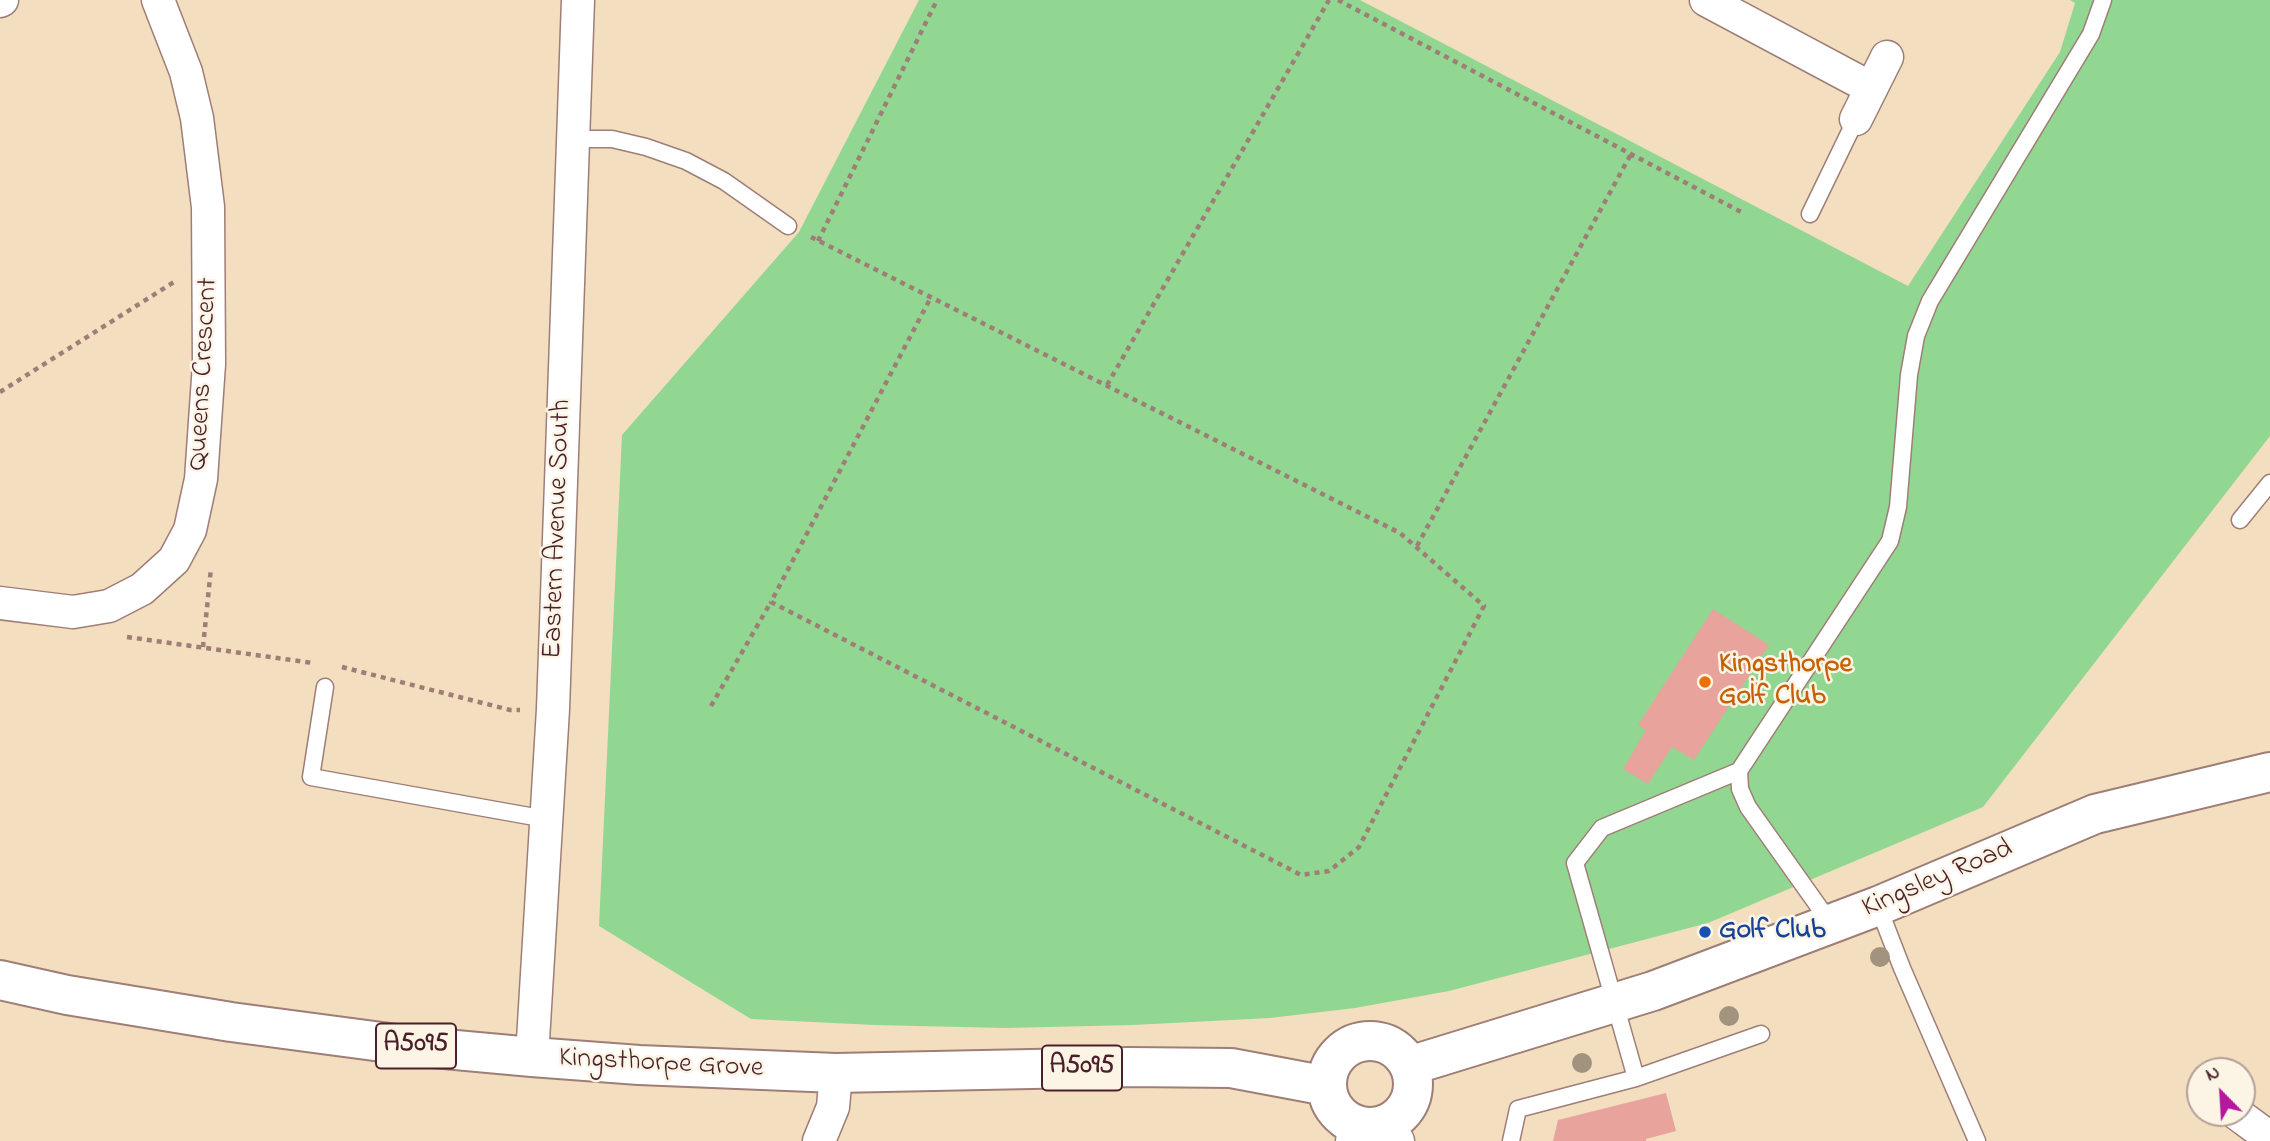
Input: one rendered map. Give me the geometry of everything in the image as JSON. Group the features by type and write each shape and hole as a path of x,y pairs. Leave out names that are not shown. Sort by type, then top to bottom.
{"main road":[{"name":"Kingsley Road","path":"1409,1066 1616,1004 1878,906 2095,814 2270,772"},
{"name":"Kingsthorpe Grove","path":"0,980 67,995 230,1022 412,1046 532,1057 639,1065 836,1073 1129,1067 1231,1068 1327,1086"},
{"path":"1371,1041 1396,1050 1409,1066 1413,1080 1410,1101 1395,1119 1373,1134 1347,1121 1336,1110 1327,1086 1329,1071 1343,1051 1356,1044 1371,1041"}],"street":[{"name":"Queens Crescent","path":"0,603 73,612 109,606 142,590 174,560 190,530 201,480 209,364 208,207 197,118 186,72 158,0"},
{"name":"Eastern Avenue South","path":"532,1057 553,709 578,0"},
{"path":"1706,0 1871,88"},
{"path":"1856,119 1887,57"},
{"path":"819,1141 833,1107 836,1073"},
{"path":"2255,1127 2270,1138"}],"lane":[{"path":"1636,1077 1575,863 1602,828 1739,771 1890,541 1898,507 1909,375 1916,336 1930,301 2091,34 2103,0"},
{"path":"1810,214 1856,119"},
{"path":"571,139 612,139 686,161 724,181 788,226"},
{"path":"2240,520 2270,483"},
{"path":"325,687 311,777 546,819"},
{"path":"1739,771 1740,789 1748,807 1830,924"},
{"path":"1878,906 1902,968 1978,1141"},
{"path":"1511,1141 1518,1109 1636,1077 1761,1034"}],"path":[{"path":"818,241 937,0"},
{"path":"1107,385 1329,0"},
{"path":"1338,0 1745,214"},
{"path":"1416,547 1631,154"},
{"path":"771,601 1301,875 1329,871 1359,847 1484,606 1400,533 788,226"},
{"path":"0,392 210,259"},
{"path":"711,706 771,601 931,297"},
{"path":"190,530 212,556 203,647"},
{"path":"122,636 318,664"},
{"path":"331,666 356,669 510,710 553,709"}],"green space":[{"path":"919,0 1360,0 1908,286 2060,52 2075,3 2070,0 2270,0 2270,436 1983,807 1708,923 1449,991 1355,1008 1270,1018 1005,1028 751,1019 599,926 622,435 799,232"}],"building":[{"name":"Kingsthorpe Golf Club","path":"1713,609 1769,645 1694,760 1672,747 1648,784 1623,769 1646,730 1638,725"},
{"path":"1666,1093 1676,1131 1646,1141 1553,1141 1558,1120"}],"place":[{"name":"Kingsthorpe Golf Club","path":"1705,682"},
{"name":"Golf Club","path":"1705,932"}]}
